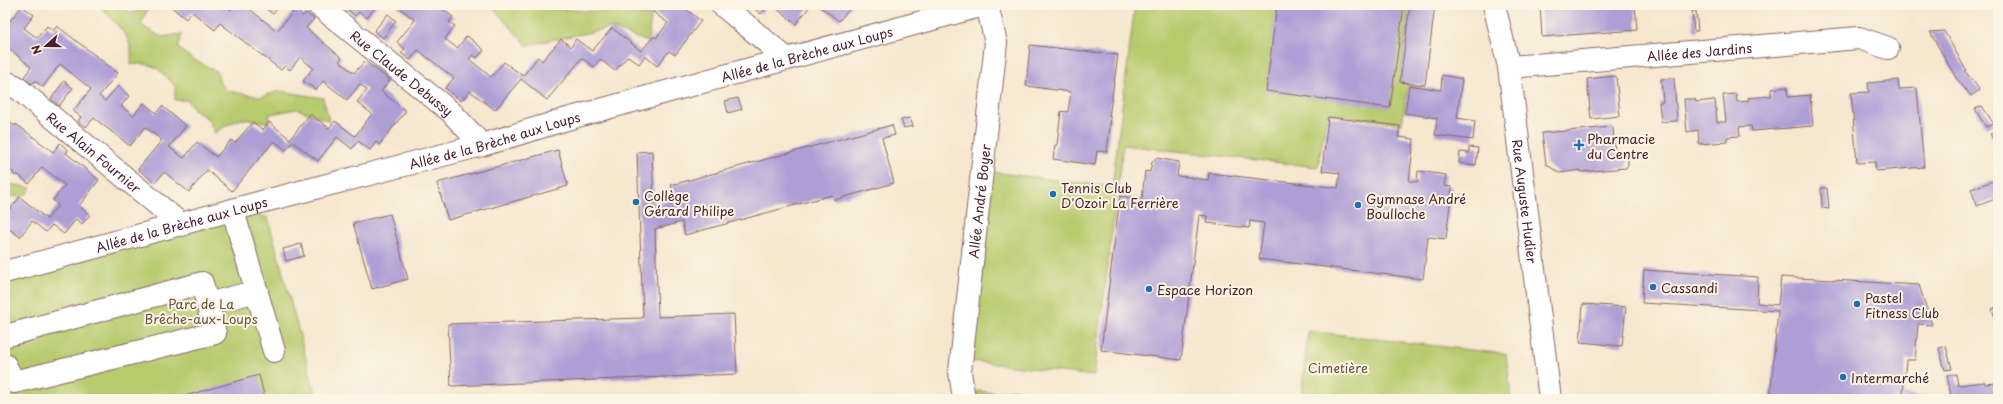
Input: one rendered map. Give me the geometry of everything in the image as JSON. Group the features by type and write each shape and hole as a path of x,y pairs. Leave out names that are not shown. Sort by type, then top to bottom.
{"street":[{"name":"Rue Claude Debussy","path":"318,5 451,112 482,145"},
{"path":"722,5 787,59"},
{"name":"Allée de la Brèche aux Loups","path":"5,272 482,145 567,119 984,5"},
{"name":"Allée André Boyer","path":"964,399 960,372 996,43 987,5"},
{"name":"Rue Auguste Hudier","path":"1494,5 1509,67 1550,399"},
{"name":"Allée des Jardins","path":"1509,67 1859,38 1888,48"},
{"name":"Rue Alain Fournier","path":"5,82 15,86 182,225"},
{"path":"233,211 274,351"},
{"path":"5,336 202,283 215,333 14,382 5,365"},
{"path":"208,304 257,292"}],"green space":[{"path":"100,5 119,5 131,13 148,8 141,25 161,37 182,34 178,48 191,58 217,72 220,83 227,91 261,97 279,91 323,98 329,121 297,109 270,114 269,122 247,119 239,120 230,123 215,133 207,118 196,111 187,100 175,100 175,86 160,71 146,64 131,65 130,45 127,38"},
{"path":"490,5 538,5 542,8 651,15 648,42 611,28 527,45"},
{"name":"Tennis Club D'Ozoir La Ferrière","path":"1135,5 1409,5 1400,82 1408,84 1402,124 1327,114 1318,167 1123,145 1094,376 971,361 992,172 1112,187"},
{"path":"5,183 31,188 27,194 20,197 5,196"},
{"name":"Parc de La Brêche-aux-Loups","path":"249,211 268,218 317,399 5,399 5,272"},
{"name":"Cimetière","path":"1308,331 1506,354 1511,399 1301,399"},
{"path":"977,391 1071,399 993,399 977,397"}],"building":[{"path":"18,5 21,5 34,15 24,28 37,38 47,26 53,31 57,26 118,73 99,96 105,101 118,86 129,96 121,106 133,116 144,103 156,113 162,106 186,126 169,147 184,158 197,142 216,157 231,140 235,143 253,122 263,130 269,122 290,139 310,114 329,128 335,121 355,136 372,114 357,102 367,90 360,84 347,100 323,81 316,90 303,81 313,68 300,57 290,70 285,66 281,70 220,23 215,30 192,12 186,19 169,5 225,5 231,10 235,5 248,5 247,7 277,31 295,9 303,16 306,13 314,19 306,28 342,58 339,61 354,73 365,61 390,80 381,91 406,111 379,145 376,142 370,150 358,141 352,149 337,137 318,161 293,142 286,150 274,141 232,191 207,170 189,192 164,172 155,183 138,169 162,140 145,127 130,146 94,118 86,127 78,121 81,117 73,111 91,89 60,64 43,87 35,81 32,84 24,77 31,67 5,45 5,27 21,7"},
{"path":"267,5 280,5 273,14 265,8"},
{"path":"350,5 377,5 367,18 359,12 355,16 347,9"},
{"path":"396,5 440,5 440,7 453,17 449,22 455,26 445,39 457,48 467,36 484,50 477,58 473,55 469,59 491,77 504,62 523,76 538,57 542,61 561,39 571,47 576,39 592,51 612,28 641,51 654,36 656,38 668,23 653,12 658,5 681,5 701,21 675,55 669,51 657,66 645,56 639,64 628,56 615,71 600,59 594,67 582,58 547,100 521,79 495,110 470,91 461,101 445,88 454,78 418,50 410,60 401,53 405,49 397,42 415,20"},
{"path":"750,5 769,5 761,14"},
{"path":"772,5 811,5 796,24"},
{"path":"818,5 853,5 839,21"},
{"path":"1277,5 1404,5 1390,108 1266,91"},
{"path":"1410,5 1435,5 1425,85 1400,82"},
{"path":"1540,5 1635,5 1637,30 1542,37"},
{"path":"1692,11 1696,11 1698,31 1694,31"},
{"path":"388,14 396,21 383,38 374,31"},
{"path":"1944,31 1966,70 1964,70 1980,90 1971,96 1956,78 1930,32"},
{"path":"1030,45 1118,55 1109,117 1111,117 1107,152 1097,151 1095,165 1053,159 1055,145 1057,145 1061,111 1068,112 1071,92 1026,86"},
{"path":"1442,75 1462,79 1457,118 1475,121 1473,140 1435,135 1437,118 1405,113 1409,85 1441,90"},
{"path":"1616,76 1620,116 1591,119 1587,79"},
{"path":"1674,78 1677,121 1661,122 1659,102 1663,102 1661,79"},
{"path":"1898,80 1899,89 1917,88 1924,167 1876,171 1875,162 1857,163 1851,93 1869,92 1868,83"},
{"path":"64,81 73,88 59,106 51,99"},
{"path":"1787,87 1788,97 1810,95 1813,126 1752,131 1751,126 1739,127 1740,136 1727,137 1727,142 1699,144 1698,130 1687,132 1684,99 1695,99 1696,102 1715,100 1717,122 1726,122 1723,95 1736,94 1737,102 1748,101 1748,98 1771,96 1771,89"},
{"path":"738,98 742,109 728,113 725,101"},
{"path":"1982,106 1994,124 1986,127 1975,109"},
{"path":"1328,117 1400,126 1398,137 1414,139 1409,181 1417,182 1418,171 1446,175 1444,186 1452,187 1446,239 1428,237 1423,279 1259,259 1264,223 1250,221 1249,228 1206,223 1207,216 1199,215 1181,360 1101,350 1120,196 1142,199 1145,171 1150,172 1152,162 1156,158 1179,162 1177,176 1208,180 1209,173 1338,188 1340,173 1322,171"},
{"path":"910,118 913,126 904,128 901,120"},
{"path":"6,120 15,126 16,124 53,152 60,143 68,150 66,153 99,180 79,206 90,215 82,224 76,219 64,234 52,225 46,232 32,221 20,237 5,226 5,215 20,197 47,219 58,205 53,200 65,185 42,167 29,184 17,174 15,176 13,174 14,173 5,165"},
{"path":"892,125 895,135 882,138 894,183 834,200 832,195 685,235 682,222 655,229 658,317 734,314 737,374 451,386 448,324 643,318 637,152 652,151 654,203 675,198 671,185"},
{"name":"Pharmacie du Centre","path":"1613,127 1615,153 1624,152 1628,155 1628,165 1626,168 1581,172 1581,170 1559,173 1546,164 1542,133"},
{"path":"1998,133 1998,146 1990,134"},
{"path":"1469,147 1478,148 1476,165 1459,163 1460,152 1469,153"},
{"path":"558,150 568,186 448,220 437,183"},
{"path":"1998,179 1998,198 1977,206 1971,189"},
{"path":"1821,188 1827,188 1829,209 1822,208"},
{"path":"390,214 408,279 372,289 353,223"},
{"path":"301,244 304,256 286,261 283,249"},
{"path":"1644,270 1758,277 1757,303 1778,305 1781,277 1919,285 1932,325 1918,324 1915,360 1906,360 1903,394 1946,399 1770,399 1778,311 1642,303"},
{"path":"1583,304 1626,307 1622,346 1580,342"},
{"path":"1998,307 1998,317 1995,318 1992,309"},
{"path":"1946,346 1952,369 1945,370 1939,348"},
{"path":"1956,374 1958,385 1985,382 1985,384 1998,383 1998,393 1951,396 1947,375"},
{"path":"259,375 265,399 174,399"},
{"path":"1007,394 1057,398 1057,399 1006,399"}],"place":[{"name":"Pharmacie du Centre","path":"1579,145"},
{"name":"Tennis Club D'Ozoir La Ferrière","path":"1053,194"},
{"name":"Collège Gérard Philipe","path":"636,202"},
{"name":"Gymnase André Boulloche","path":"1358,205"},
{"name":"Cassandi","path":"1653,287"},
{"name":"Espace Horizon","path":"1149,289"},
{"name":"Pastel Fitness Club","path":"1857,304"},
{"name":"Intermarché","path":"1843,377"}]}
